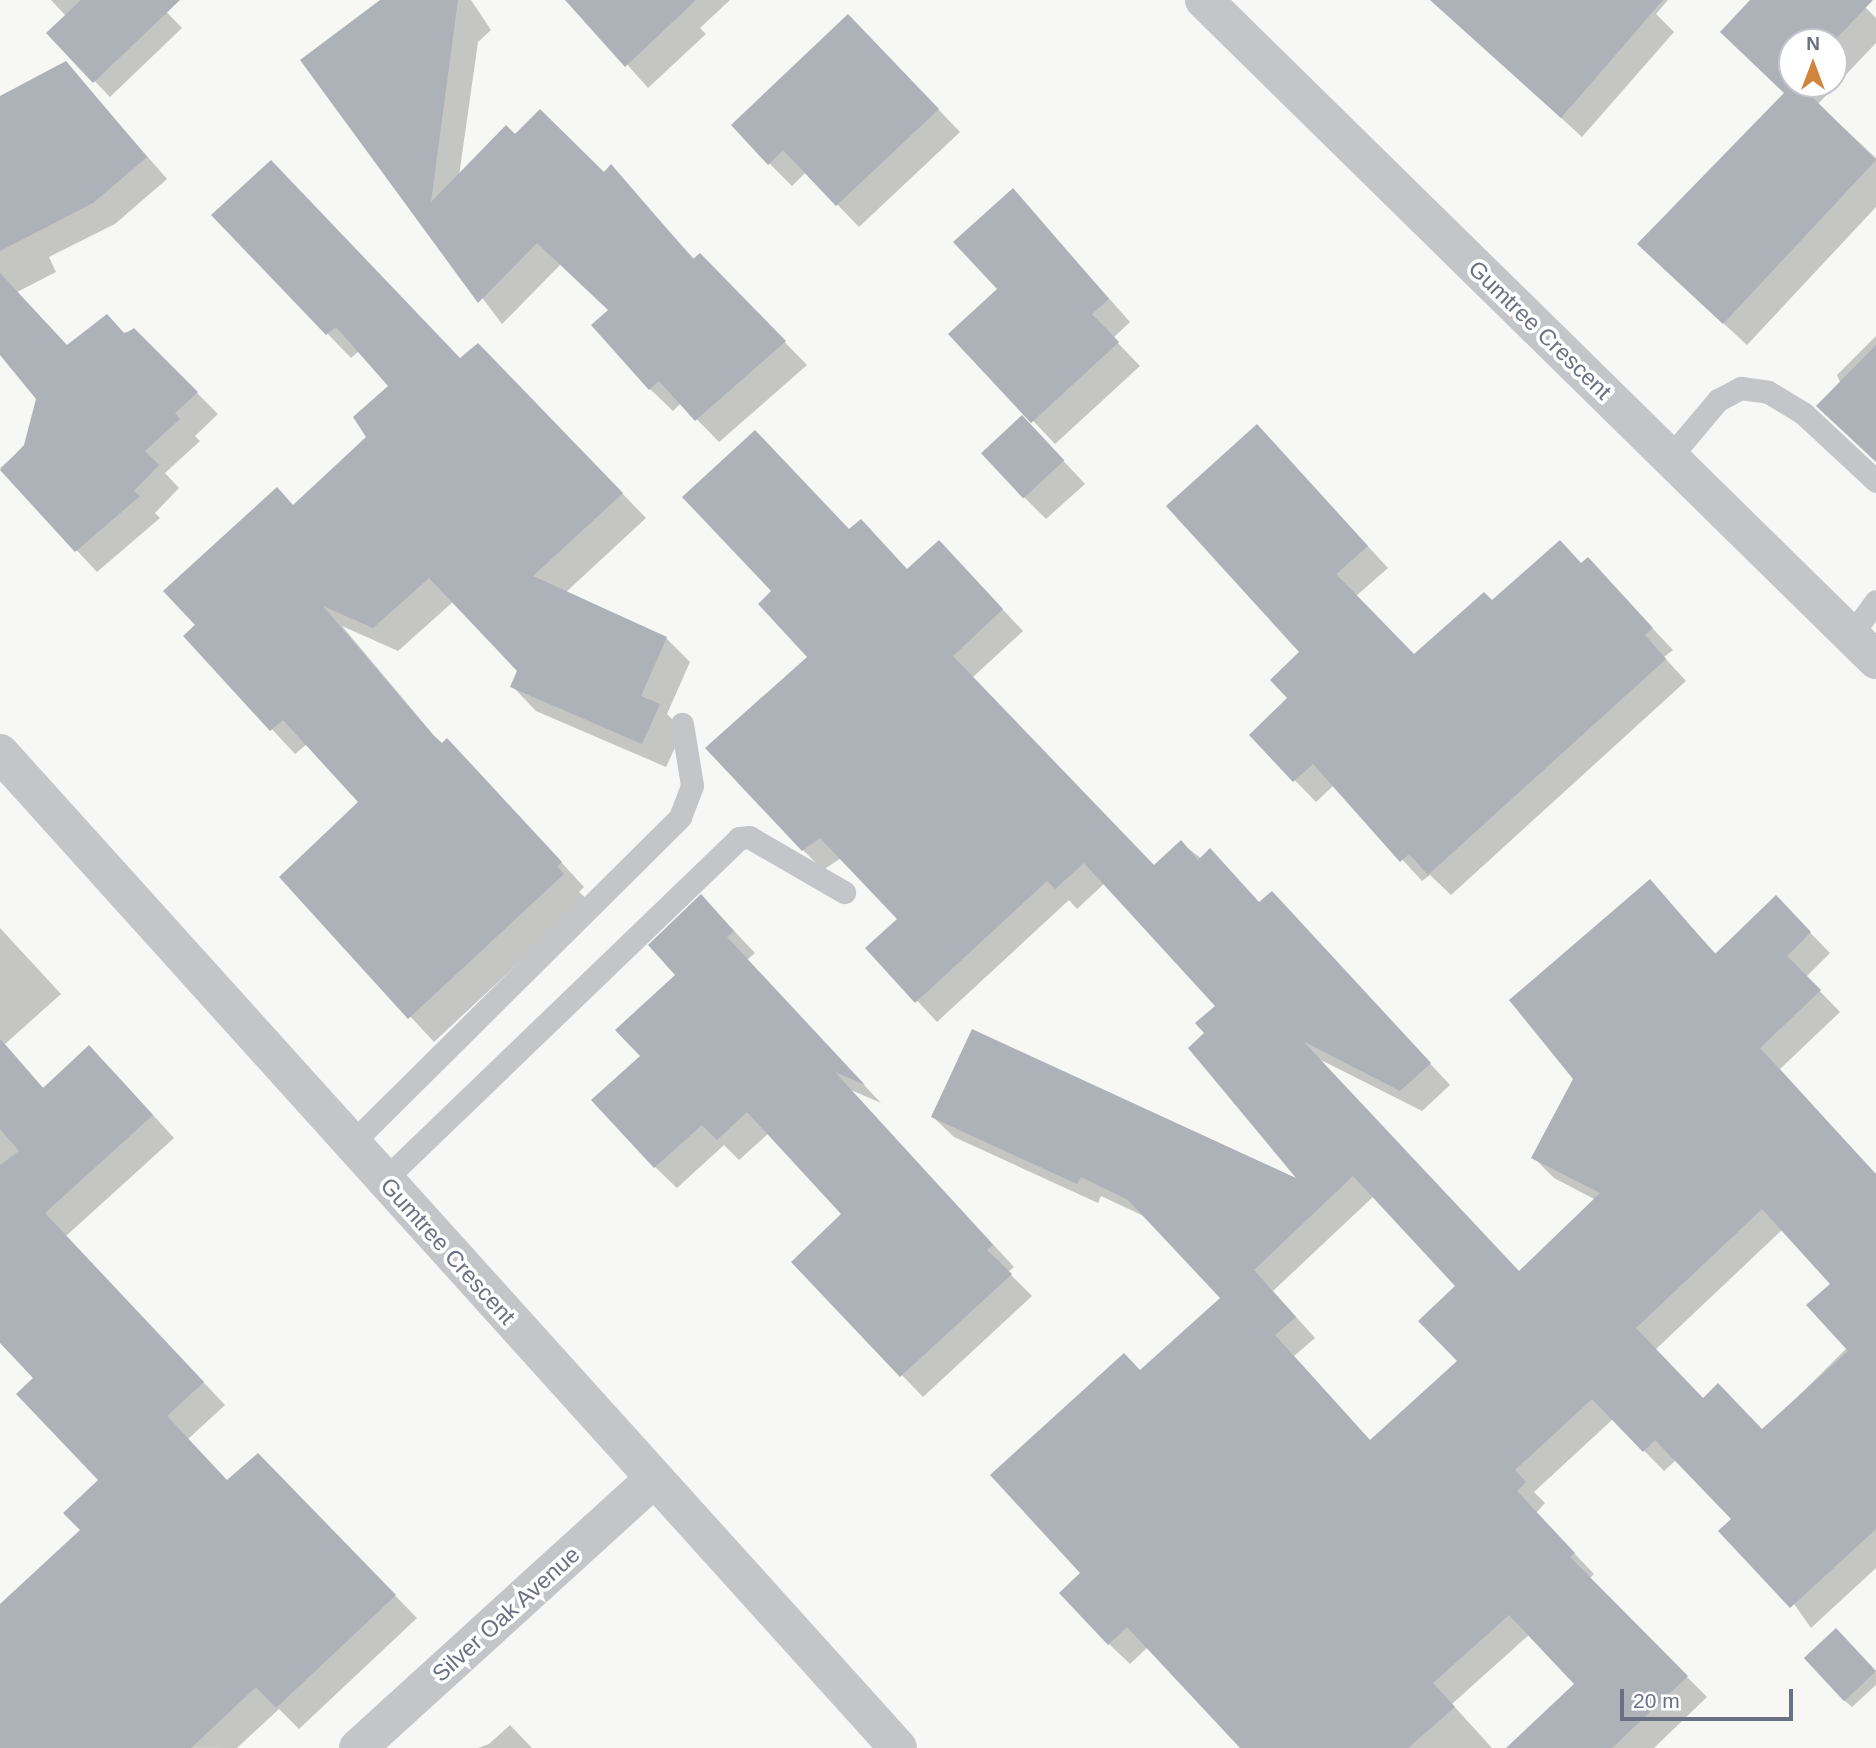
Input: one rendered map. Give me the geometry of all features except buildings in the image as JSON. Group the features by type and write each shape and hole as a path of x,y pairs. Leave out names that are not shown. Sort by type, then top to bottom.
{"street":[{"name":"Gumtree Crescent","path":"1204,0 1863,648"},
{"name":"Gumtree Crescent","path":"0,752 653,1480 898,1748"},
{"name":"Silver Oak Avenue","path":"358,1748 653,1480"}],"lane":[{"path":"1670,457 1718,400 1741,388 1768,392 1803,413 1876,481"},
{"path":"1863,648 1876,601"},
{"path":"351,1144 680,817 692,785 682,724"},
{"path":"384,1180 739,838 750,837 844,892"}]}
